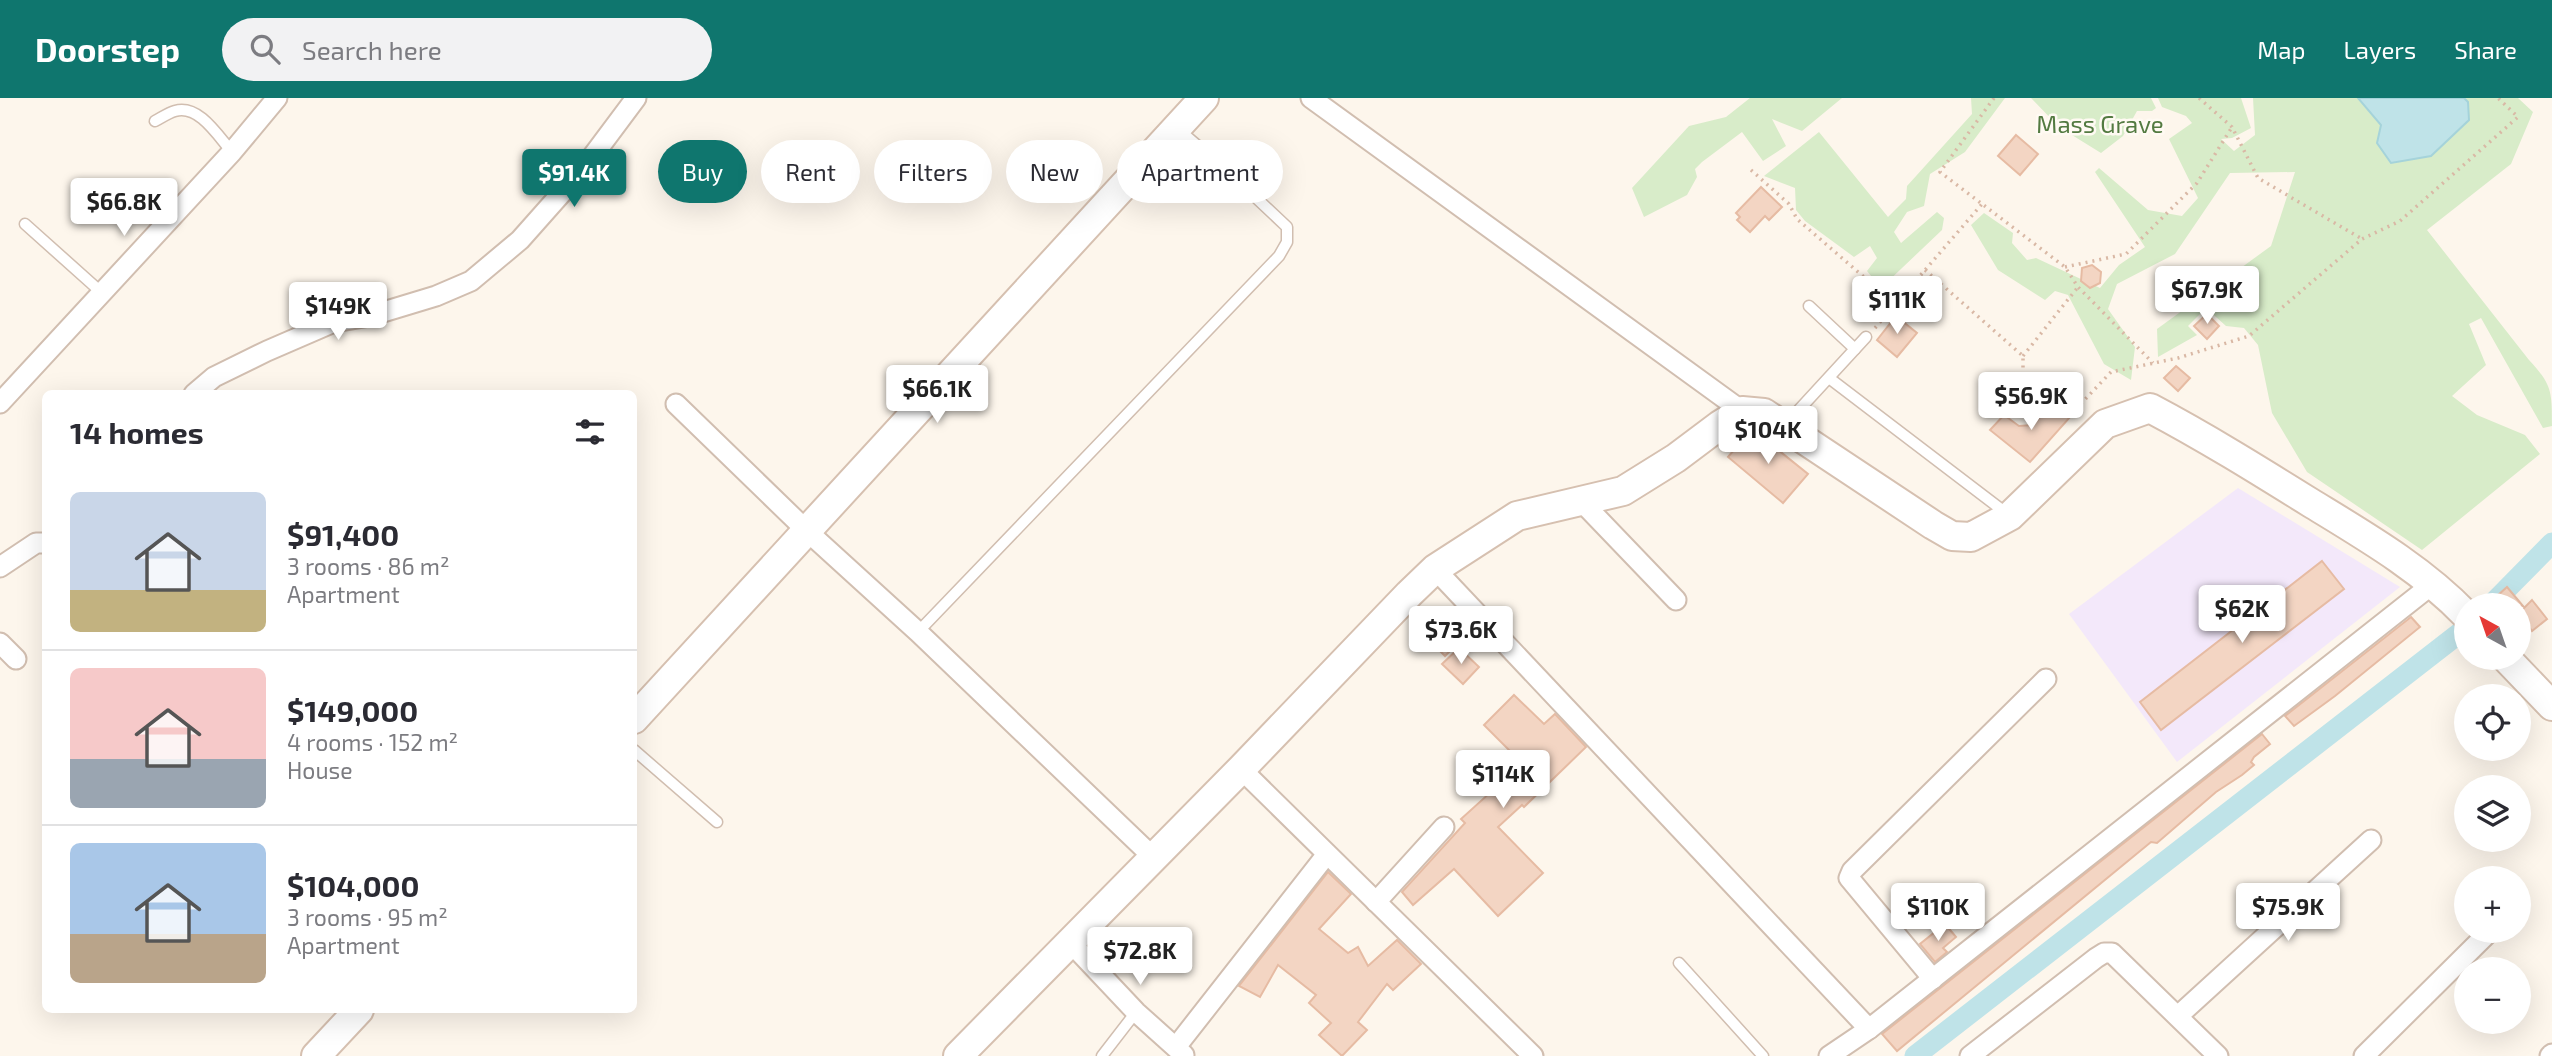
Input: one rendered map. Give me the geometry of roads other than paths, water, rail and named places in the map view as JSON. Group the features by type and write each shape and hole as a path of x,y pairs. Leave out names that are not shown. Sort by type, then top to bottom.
{"street":[{"path":"0,403 232,152 277,98"},
{"path":"199,390 214,377 334,322 370,316 423,300 471,281 520,240 583,169 636,98"},
{"path":"637,716 1204,98"},
{"path":"1311,98 1742,411 1764,413 1785,425 1952,536 1971,537 2010,516 2105,424 2150,408 2347,526 2434,583 2454,603"},
{"path":"676,404 1154,858"},
{"path":"958,1056 1435,569 1517,516 1623,491 1676,458 1742,411"},
{"path":"1581,501 1676,600"},
{"path":"0,567 36,543 42,543"},
{"path":"1435,569 1869,1029"},
{"path":"1829,1056 1869,1029 1933,979 2434,583"},
{"path":"0,643 16,659"},
{"path":"2518,670 2552,706"},
{"path":"1933,979 1849,878 1852,871 2046,679"},
{"path":"1241,769 1533,1056"},
{"path":"1376,901 1444,827"},
{"path":"2178,1016 2371,840"},
{"path":"1070,942 1136,1012 1181,1052 1327,853"},
{"path":"2364,1056 2477,943"},
{"path":"1970,1056 2104,953 2112,953 2218,1056"},
{"path":"316,1056 356,1013"}],"lane":[{"path":"155,121 175,111 189,110 198,115 232,152"},
{"path":"918,632 1279,256 1287,242 1287,228 1233,176 1177,128"},
{"path":"25,224 101,292"},
{"path":"1809,306 1855,349"},
{"path":"1785,425 1866,337"},
{"path":"1829,378 2010,516"},
{"path":"637,753 717,822"},
{"path":"1679,963 1763,1056"},
{"path":"1101,1056 1136,1012"}],"water":[{"path":"2358,98 2464,98 2468,102 2469,120 2431,156 2391,163 2377,143 2381,125"}],"waterway":[{"path":"2503,593 2552,543"},
{"path":"1915,1056 2454,637"}],"park label":[{"name":"Mass Grave","path":"2100,123"}]}
